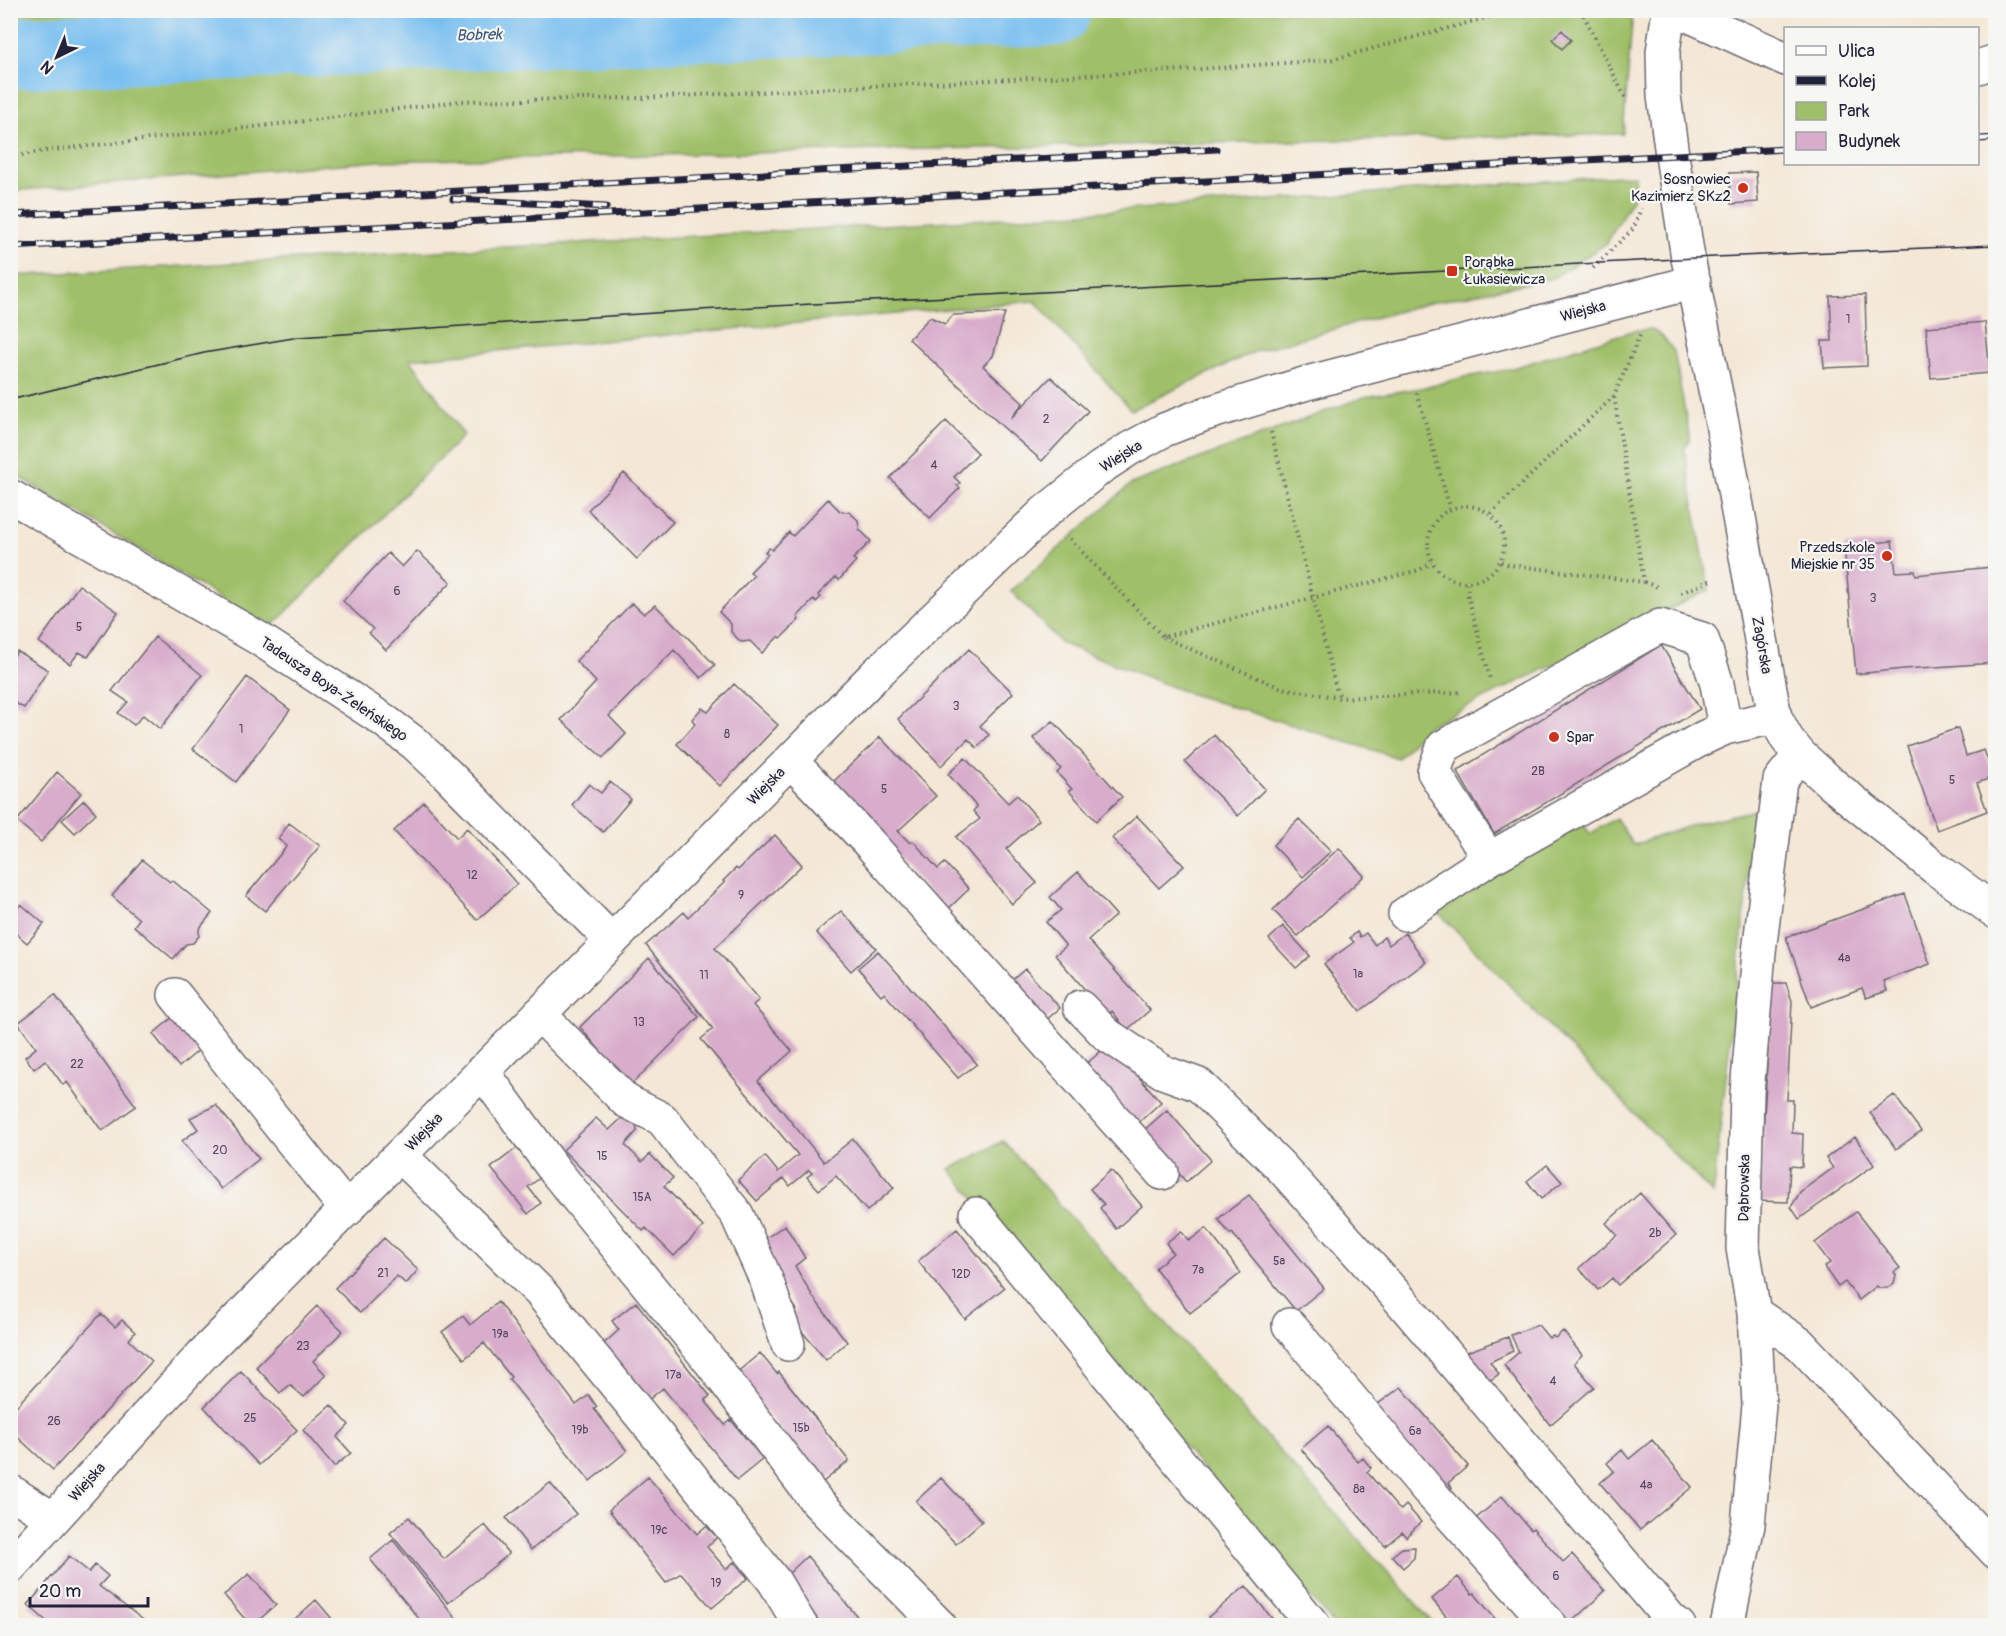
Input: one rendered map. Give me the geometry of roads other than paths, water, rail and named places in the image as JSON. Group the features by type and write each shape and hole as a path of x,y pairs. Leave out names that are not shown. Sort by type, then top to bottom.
{"street":[{"name":"Zagórska","path":"1669,10 1663,52 1664,96 1688,258 1722,423 1775,717 1787,739 1832,784 1935,868 1995,912"},
{"path":"1677,10 1784,59"},
{"path":"1979,66 1995,61"},
{"name":"Wiejska","path":"10,1567 202,1355 401,1156 482,1071 874,676 1045,512 1100,468 1164,430 1205,414 1307,384 1694,282"},
{"name":"Tadeusza Boya-Żeleńskiego","path":"10,496 258,638 382,719 414,743 447,774 612,941"},
{"path":"1489,859 1434,772 1443,747 1494,717 1660,626 1702,639 1717,684 1725,728"},
{"path":"1405,914 1489,859 1703,738 1725,728 1775,717"},
{"name":"Dąbrowska","path":"1727,1626 1748,1525 1759,1406 1754,1313 1743,1248 1747,1093 1759,952 1780,780 1800,754"},
{"path":"791,761 869,843 1162,1173"},
{"path":"175,995 347,1210"},
{"path":"1080,1007 1106,1034 1163,1072 1199,1085 1281,1167 1396,1295 1673,1622 1679,1626"},
{"path":"539,1014 626,1101 662,1119 737,1215 767,1282 788,1344"},
{"path":"482,1071 556,1172 710,1361 817,1502 940,1626"},
{"path":"401,1156 540,1292 774,1581 801,1626"},
{"path":"976,1214 1314,1626"},
{"path":"1754,1313 1800,1344 1995,1552"},
{"path":"1288,1326 1428,1490 1551,1626"},
{"path":"10,1491 53,1519"}],"waterway":[{"name":"Bobrek","path":"10,53 1055,10"}],"tram line":[{"path":"10,400 204,353 299,337 699,310 1715,257 1996,245"}],"railway":[{"path":"1979,139 1996,138"},
{"path":"296,200 1216,149"},
{"path":"10,247 1784,149"},
{"path":"453,199 606,207"},
{"path":"10,215 303,200"}],"place":[{"name":"Sosnowiec Kazimierz SKz2","path":"1743,188"},
{"name":"Porąbka Łukasiewicza","path":"1452,271"},
{"name":"Przedszkole Miejskie nr 35","path":"1887,556"},
{"name":"Spar","path":"1554,737"}]}
